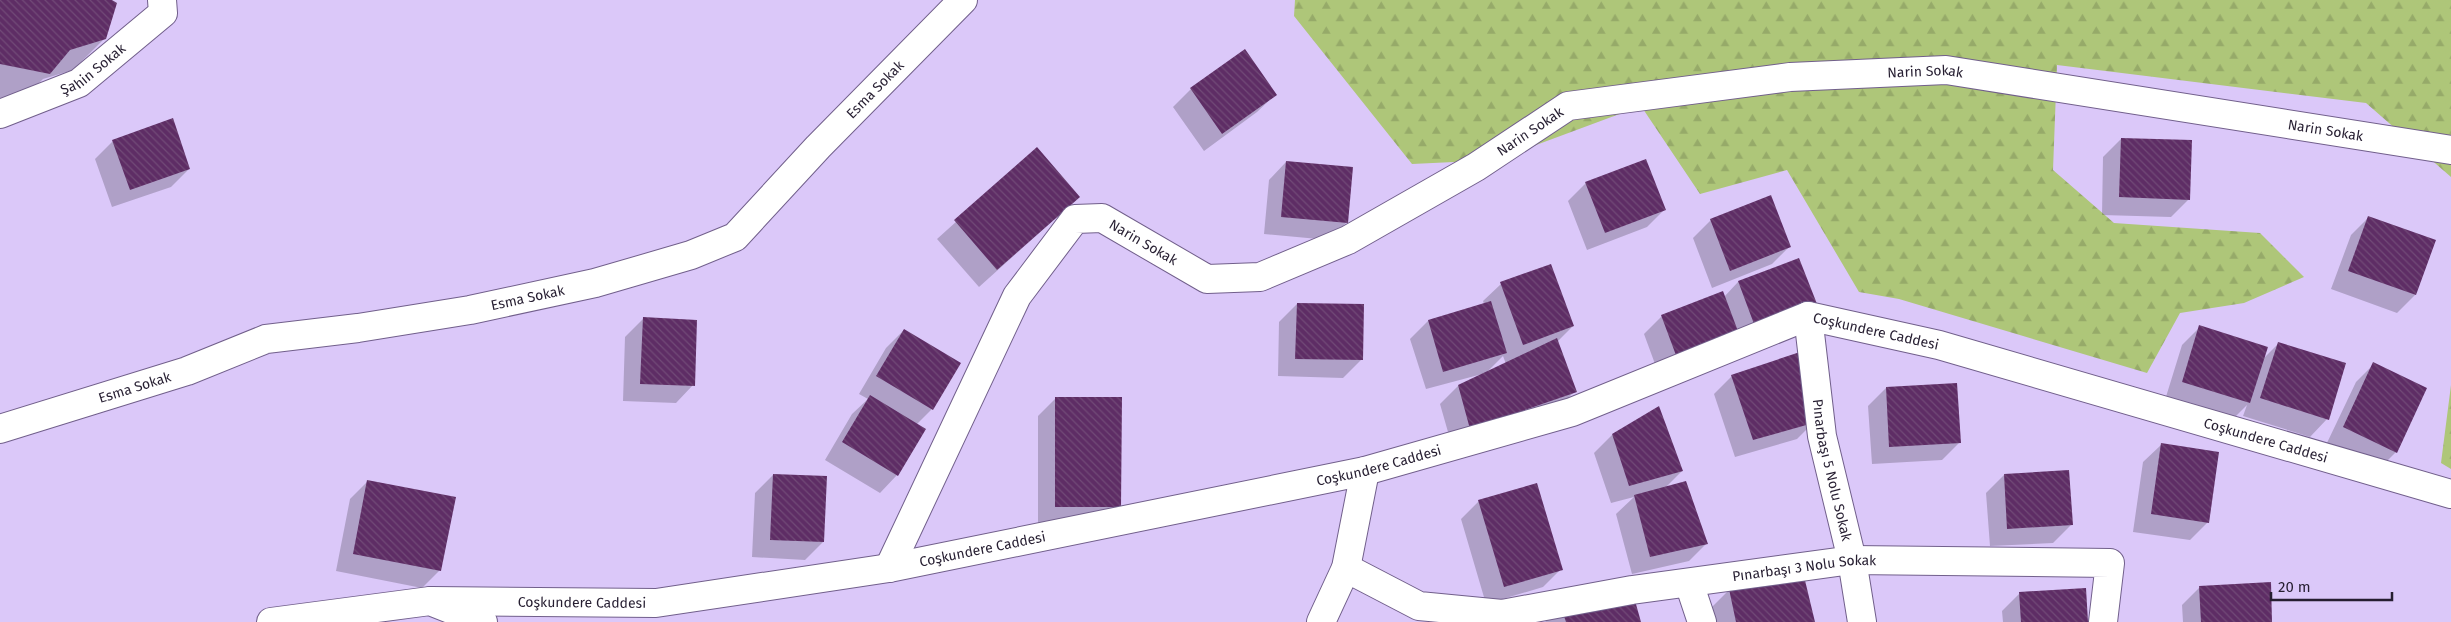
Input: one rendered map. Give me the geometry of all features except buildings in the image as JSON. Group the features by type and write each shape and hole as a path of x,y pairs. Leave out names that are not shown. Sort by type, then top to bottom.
{"street":[{"name":"Şahin Sokak","path":"0,114 79,83 163,13 162,0"},
{"name":"Esma Sokak","path":"0,429 187,371 266,339 358,328 470,310 586,285 691,255 735,237 818,146 963,0"},
{"name":"Narin Sokak","path":"890,568 1017,296 1074,219 1102,218 1207,279 1260,277 1348,240 1476,167 1568,106 1809,76 1946,70 2451,150"},
{"name":"Coşkundere Caddesi","path":"271,622 430,601 656,603 890,568 1364,471 1572,412 1808,316 1939,345 2451,494"},
{"name":"Pınarbaşı 5 Nolu Sokak","path":"1808,316 1822,436 1852,560 1862,622"},
{"path":"1321,622 1346,568 1364,471"},
{"name":"Pınarbaşı 3 Nolu Sokak","path":"1346,568 1419,606 1507,618 1623,592 1852,560 2110,563 2103,622"},
{"path":"1689,583 1702,622"},
{"path":"430,601 483,622"}],"green space":[{"path":"1295,0 2451,0 2451,177 2366,103 2057,65 2053,170 2114,223 2260,233 2304,277 2244,303 2180,313 2147,373 1899,299 1859,292 1787,170 1700,194 1641,106 1496,160 1412,164 1294,16"},
{"path":"2451,385 2451,469 2441,463"}]}
